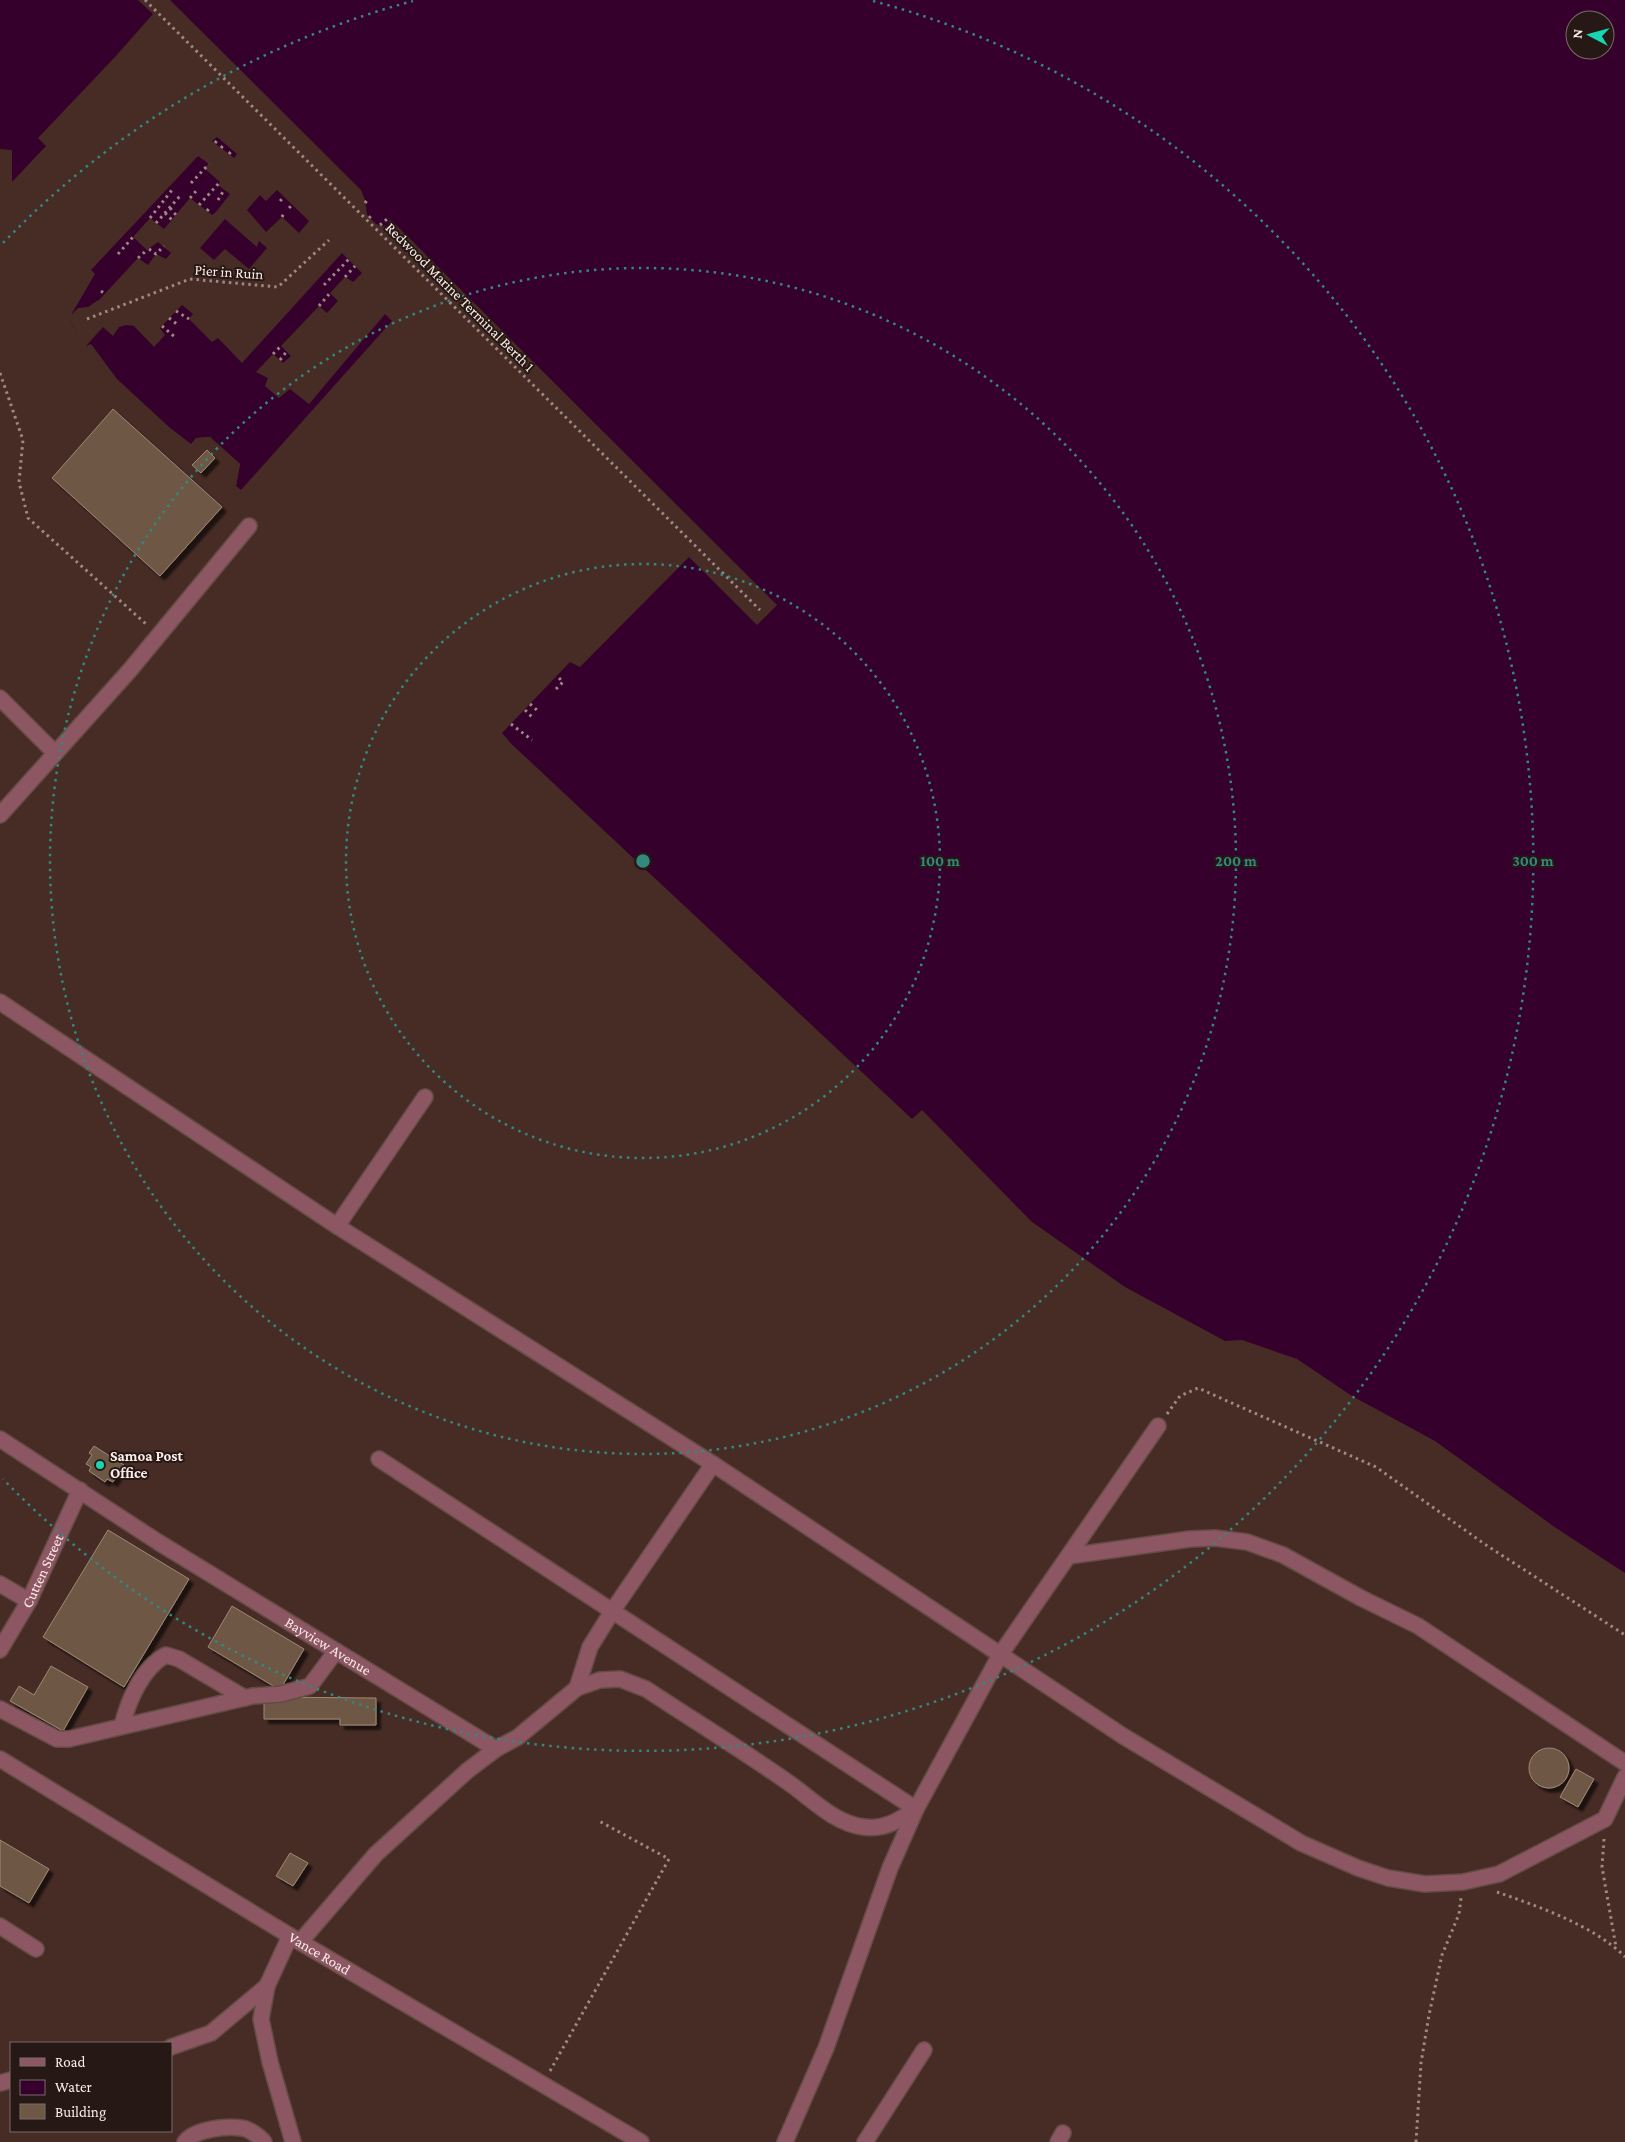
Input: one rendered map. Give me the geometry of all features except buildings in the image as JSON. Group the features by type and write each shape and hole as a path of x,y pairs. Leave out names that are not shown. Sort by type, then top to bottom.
{"street":[{"path":"0,815 130,670 249,526"},
{"path":"0,698 55,753"},
{"path":"2,1001 337,1226 713,1464 1123,1736 1301,1843 1358,1868 1388,1878 1425,1884 1463,1882 1499,1874 1605,1819 1625,1777"},
{"path":"337,1226 424,1097"},
{"path":"785,2142 826,2048 890,1868 916,1809 1000,1655 1158,1426"},
{"name":"Bayview Avenue","path":"0,1439 158,1542 496,1749"},
{"path":"379,1459 916,1809"},
{"path":"577,1688 590,1647 613,1610 713,1464"},
{"name":"Cutten Street","path":"0,1650 29,1601 80,1490"},
{"path":"1069,1556 1190,1539 1215,1538 1247,1542 1283,1555 1361,1598 1418,1626 1625,1763"},
{"path":"0,1584 29,1601"},
{"path":"0,1709 57,1738 69,1739 245,1698 281,1694 310,1686 336,1651"},
{"path":"122,1726 127,1708 140,1683 154,1661 166,1655 179,1659 245,1698"},
{"path":"172,2047 212,2033 267,1986 295,1939 376,1854 467,1771 496,1749 518,1737 577,1688 600,1680 620,1679 646,1689 789,1782 841,1820 862,1827 878,1828 895,1823 916,1809"},
{"name":"Vance Road","path":"0,1759 295,1939 642,2142"},
{"path":"0,1926 36,1948"},
{"path":"267,1986 261,2020 270,2062 293,2142"},
{"path":"865,2142 924,2050"},
{"path":"185,2142 190,2136 212,2130 243,2127 264,2142"}],"path":[{"name":"Redwood Marine Terminal Berth 1","path":"145,0 760,610"},
{"path":"215,143 219,138"},
{"path":"221,148 225,143"},
{"path":"229,154 232,150"},
{"path":"191,182 209,164"},
{"path":"200,205 220,182"},
{"path":"150,218 172,190"},
{"path":"190,198 197,190"},
{"path":"218,200 224,190"},
{"path":"156,223 180,196"},
{"path":"280,202 284,197"},
{"path":"169,208 176,215"},
{"path":"165,213 172,220"},
{"path":"380,225 387,219 393,225"},
{"path":"118,254 133,237"},
{"name":"Pier in Ruin","path":"87,319 190,278 278,287 329,240"},
{"path":"138,258 148,249 156,254 164,246"},
{"path":"324,285 348,260"},
{"path":"345,276 355,266"},
{"path":"101,291 105,294"},
{"path":"320,306 330,293"},
{"path":"176,311 188,319"},
{"path":"169,318 178,325"},
{"path":"162,326 176,338"},
{"path":"273,354 281,346"},
{"path":"280,360 287,352"},
{"path":"0,373 23,440 19,482 28,518 158,635"},
{"path":"556,689 563,682 557,676"},
{"path":"530,704 538,711"},
{"path":"524,710 534,719"},
{"path":"511,724 532,740"},
{"path":"1158,1426 1180,1396 1198,1388 1376,1467 1486,1545 1625,1635"},
{"path":"1605,1819 1602,1867 1616,1947"},
{"path":"542,2084 669,1859 599,1821"},
{"path":"1416,2142 1421,2063 1429,2015 1442,1955 1459,1914 1463,1882"},
{"path":"1495,1892 1564,1917 1616,1947 1625,1957"}],"water":[{"path":"0,0 1625,0 1625,1573 1556,1528 1435,1441 1352,1396 1297,1359 1242,1340 1225,1341 1125,1287 1032,1222 922,1110 912,1119 236,486 240,464 210,437 196,438 185,454 90,356 72,324 12,182 12,150 0,149"}],"pier":[{"path":"138,0 170,0 361,190 365,200 367,215 376,224 386,227 394,223 777,605 757,625 689,557 580,667 570,662 502,733 509,741 507,743 234,488 237,465 209,439 198,440 187,455 184,455 91,361 69,318 68,320 67,318 10,184 46,146 38,138 153,14","holes":["217,137 237,154 234,158 212,141","198,156 209,164 204,168 220,182 218,185 230,194 216,212 212,215 190,198 164,229 150,218 133,237 147,250 158,242 171,253 166,259 156,254 148,265 138,258 100,299 88,307 78,308 71,315 95,274 91,270","277,190 309,221 299,233 282,217 266,232 247,210 260,195 266,201","225,219 257,247 259,241 267,248 249,269 225,249 214,260 200,248","342,253 362,273 353,282 345,277 330,293 338,301 327,313 319,306 281,346 291,356 283,363 273,354 256,372 268,378 265,386 279,398 290,389 309,404 385,314 392,321 241,490 236,486 240,464 210,437 196,438 191,444 169,427 117,379 91,344 86,346 103,327 113,336 119,327 126,325 134,326 154,347 165,335 160,328 182,305 193,314 189,319 212,342 218,338 242,363"]}],"place":[{"name":"Samoa Post Office","path":"100,1465"}]}
